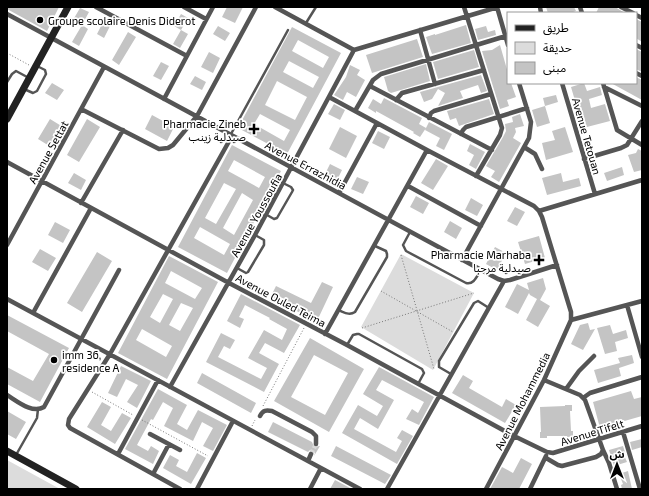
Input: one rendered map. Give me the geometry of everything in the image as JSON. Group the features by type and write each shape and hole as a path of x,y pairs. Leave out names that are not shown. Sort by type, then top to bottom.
{"street":[{"path":"7,119 9,111 24,88 68,7"},
{"path":"96,7 187,56"},
{"path":"184,7 206,19"},
{"path":"164,98 212,7"},
{"path":"81,108 159,149 171,147 176,143 197,116 256,7"},
{"path":"275,7 354,50 497,7 507,40"},
{"path":"464,7 502,128 492,150 476,176"},
{"path":"622,7 631,12"},
{"name":"Avenue Errazhidia","path":"7,14 339,192 462,260 504,281"},
{"path":"420,30 435,84"},
{"path":"355,111 375,78 380,74 506,36"},
{"name":"Avenue Youssoufia","path":"170,387 229,283 354,50"},
{"name":"Avenue Settat","path":"7,245 104,67"},
{"path":"396,100 402,94 484,70"},
{"path":"462,260 529,138 531,127 520,84"},
{"name":"Avenue Tetouan","path":"562,84 595,194"},
{"path":"604,85 642,106"},
{"path":"604,85 617,130 631,140 642,145"},
{"path":"370,86 492,150"},
{"path":"429,118 431,113 434,111 491,94"},
{"path":"329,97 501,190 534,206 539,211 543,220 571,312 571,320 642,301"},
{"path":"461,134 466,127 527,108"},
{"path":"584,159 627,145 642,120"},
{"path":"339,192 377,123"},
{"path":"81,203 123,130"},
{"path":"180,489 70,428 68,425 69,419 110,354 232,135"},
{"path":"524,147 537,157 542,169"},
{"path":"325,334 427,150"},
{"name":"Avenue Ouled Teima","path":"7,162 229,283 514,436 547,452"},
{"path":"539,211 642,180"},
{"path":"408,186 481,226"},
{"path":"33,313 91,208"},
{"path":"387,489 504,281 557,265"},
{"path":"7,395 33,409 38,410 44,407 119,270"},
{"path":"7,299 360,489"},
{"path":"627,305 642,357"},
{"name":"Avenue Mohammedia","path":"486,489 544,380 571,320"},
{"path":"566,389 579,371 594,356"},
{"path":"583,398 590,393 642,377"},
{"path":"118,454 158,380"},
{"path":"544,380 566,389 583,398 587,402 617,489"},
{"path":"259,416 266,410 272,411 312,432 316,436 316,444"},
{"path":"197,489 233,421"},
{"name":"Avenue Tifelt","path":"547,452 553,453 642,426"},
{"path":"623,432 640,489"},
{"path":"150,434 180,450"},
{"path":"153,474 169,444"},
{"path":"546,458 562,466 596,457 601,454 603,450"},
{"path":"7,451 76,489"},
{"path":"530,489 546,458 547,452"},
{"path":"308,461 311,454"},
{"path":"310,489 321,468"}],"lane":[{"path":"306,24 316,7"},
{"path":"232,135 288,30"},
{"path":"24,88 33,93 37,92 46,72 35,67"},
{"path":"7,82 16,71 29,78"},
{"path":"266,215 274,219 277,218 292,192 293,190 291,187 283,183"},
{"path":"410,232 403,245 406,251 466,283 470,284 473,282 481,270"},
{"path":"237,268 246,273 249,271 264,245 264,240 255,235"},
{"path":"338,310 348,314 355,312 387,257 386,251 374,246"},
{"path":"452,375 439,368 439,362 475,302 479,302 489,308"},
{"path":"347,345 356,334 422,369 424,373 418,384"},
{"path":"15,456 37,418 38,410"}],"path":[{"path":"7,53 35,67"},
{"path":"400,255 434,368"},
{"path":"381,291 453,332"},
{"path":"362,328 474,293"},
{"path":"262,408 307,324"},
{"path":"88,390 213,458"},
{"path":"250,429 259,416"}],"green space":[{"path":"401,254 474,293 433,370 361,327"},
{"path":"7,460 60,489 7,489"}],"building":[{"name":"Groupe scolaire Denis Diderot","path":"7,7 59,7 47,31 7,9"},
{"path":"227,7 243,7 235,23 222,17"},
{"path":"546,7 574,7 576,11 573,12 548,12"},
{"path":"599,7 615,7 623,12 596,12"},
{"path":"80,8 89,12 82,25 73,20"},
{"path":"181,14 188,18 181,30 174,26"},
{"path":"104,20 111,24 104,38 97,34"},
{"path":"637,20 642,22 642,42 637,39"},
{"path":"82,25 88,29 79,46 72,42"},
{"path":"466,25 471,43 432,54 426,37"},
{"path":"218,26 230,33 225,41 213,34"},
{"path":"486,26 488,32 495,30 496,35 478,40 475,29"},
{"path":"292,27 341,53 287,154 238,128","holes":["298,40 329,57 323,68 292,51","289,61 319,77 313,88 283,72","277,81 307,97 295,120 265,105","260,114 290,130 284,141 254,124"]},
{"path":"181,30 188,34 180,48 173,44"},
{"path":"128,32 136,37 119,65 112,60"},
{"path":"417,39 423,57 372,73 366,55"},
{"path":"500,45 507,70 507,84 511,84 516,97 507,100 509,106 500,109 482,51 492,50"},
{"path":"474,50 479,67 438,79 433,62"},
{"path":"637,50 642,52 642,72 637,70"},
{"path":"209,52 220,58 213,73 201,67"},
{"path":"161,62 169,66 161,80 153,76"},
{"path":"426,64 430,81 391,93 388,91 384,77"},
{"path":"350,65 360,70 357,75 365,80 356,97 347,92 343,100 334,95 346,77"},
{"path":"481,75 487,91 481,93 478,85 460,91 463,98 438,106 445,93 438,89 432,99 424,102 420,92"},
{"path":"195,76 206,82 202,90 190,84"},
{"path":"637,78 642,80 642,100 613,84 637,84"},
{"path":"52,83 64,90 57,100 45,93"},
{"path":"584,84 587,91 600,87 602,95 589,99 591,108 605,104 610,121 583,128 571,87"},
{"path":"556,95 558,102 545,106 543,98"},
{"path":"384,98 422,118 419,124 426,128 420,137 413,133 414,132 368,108 373,99 381,104"},
{"path":"489,99 494,114 459,126 456,118 450,120 447,111"},
{"path":"334,104 345,110 340,120 328,114"},
{"path":"545,106 550,123 537,127 532,110"},
{"path":"520,114 524,126 515,128 516,132 513,138 521,143 499,182 491,177 495,171 486,166 506,131 505,124 513,122 512,117"},
{"path":"152,115 174,127 167,141 145,129"},
{"path":"50,119 63,127 51,147 38,139"},
{"path":"87,119 100,127 79,162 67,155"},
{"path":"429,122 452,134 444,150 436,146 440,138 425,130"},
{"path":"340,127 357,136 346,158 329,149"},
{"path":"565,127 573,152 546,160 542,143 555,140 552,131"},
{"path":"378,131 390,137 384,149 372,143"},
{"path":"470,144 485,152 476,169 469,165 474,155 467,151"},
{"path":"232,145 281,171 227,273 178,247","holes":["234,160 265,177 259,188 228,171","224,183 236,189 216,224 205,218","242,193 253,200 234,235 223,228","200,227 230,244 224,255 194,238"]},
{"path":"638,149 642,151 642,170 634,172 628,155 636,153"},
{"path":"436,159 448,166 433,190 421,183"},
{"path":"330,164 342,170 336,182 324,176"},
{"path":"622,167 624,175 607,181 604,173"},
{"path":"74,173 86,180 81,190 68,183"},
{"path":"561,173 563,182 579,178 581,186 547,195 542,178"},
{"path":"357,177 369,182 363,194 351,189"},
{"path":"416,196 429,203 423,214 410,207"},
{"path":"471,198 483,205 477,216 465,210"},
{"path":"515,207 525,212 517,226 507,221"},
{"path":"450,221 462,228 456,239 444,232"},
{"path":"55,222 70,230 63,243 48,235"},
{"path":"539,236 545,258 525,264 518,242"},
{"path":"495,247 506,253 497,270 486,264"},
{"path":"40,249 56,258 48,271 32,262"},
{"path":"97,252 112,261 82,312 67,303"},
{"path":"169,256 218,282 167,379 118,353","holes":["171,271 202,288 195,299 165,283","163,294 173,299 160,323 150,317","181,303 193,308 180,331 169,325","142,329 172,346 166,357 136,340"]},
{"path":"543,278 546,289 540,300 550,306 538,327 526,320 537,299 529,293 518,314 505,307 517,284 529,290 527,283"},
{"path":"322,282 333,287 317,321 270,298 276,286 311,303"},
{"path":"241,294 300,325 284,353 265,343 259,353 279,364 264,392 206,362 221,333 235,340 230,349 224,346 218,357 261,379 267,368 248,358 264,330 282,340 287,329 245,305 239,317 244,319 240,328 227,321"},
{"name":"imm 36, residence A","path":"7,315 69,348 40,402 7,384 7,367 33,381 49,354 7,331"},
{"path":"588,323 590,330 595,329 583,350 571,344 580,325"},
{"path":"610,325 613,334 626,330 628,338 615,342 617,351 605,354 597,328"},
{"path":"310,338 364,369 329,432 274,401","holes":["314,355 348,373 325,415 291,397"]},
{"path":"632,355 634,363 619,368 621,376 598,383 594,370 620,363 618,358"},
{"path":"121,366 151,381 137,408 127,402 138,385 126,379 117,397 108,393"},
{"path":"379,367 434,397 419,425 406,419 412,409 418,413 424,402 382,380 376,390 394,400 378,429 360,418 354,429 396,452 402,441 397,438 402,430 413,436 397,464 342,433 358,405 377,416 383,406 363,394"},
{"path":"202,373 256,403 251,413 197,383"},
{"path":"463,375 473,381 469,388 502,407 506,399 516,405 505,423 452,393"},
{"path":"158,389 187,405 177,424 187,430 198,410 227,425 213,451 203,446 213,428 202,422 193,441 164,426 173,408 163,402 153,420 151,419 137,445 148,451 151,446 159,451 153,464 125,449"},
{"path":"631,391 634,399 642,397 642,416 600,428 593,402"},
{"path":"102,402 111,407 101,425 111,431 122,413 131,418 115,444 87,427"},
{"path":"572,405 572,411 570,411 571,431 573,431 573,437 547,436 547,438 540,438 540,407"},
{"path":"7,411 26,422 16,439 7,434"},
{"path":"273,422 312,442 314,447 320,446 314,456 315,453 313,451 310,450 308,452 268,432"},
{"path":"642,439 642,447 632,450 630,442"},
{"path":"336,446 391,475 385,484 331,456"},
{"path":"623,446 625,452 623,453 627,462 614,466 609,450"},
{"path":"197,453 206,458 191,484 163,468 170,455 179,460 176,466 187,472"},
{"path":"521,458 532,464 519,489 490,489 502,467 513,473"},
{"path":"628,471 632,489 622,489 621,485 623,484 619,474"},
{"path":"335,480 350,488 352,489 330,489"}],"tunnel":[{"path":"311,454 316,444"}],"place":[{"name":"Groupe scolaire Denis Diderot","path":"40,20"},
{"name":"Pharmacie Zineb صيدلية زينب","path":"254,129"},
{"name":"Pharmacie Marhaba صيدلية مرحبا","path":"539,260"},
{"name":"imm 36, residence A","path":"54,360"}]}
